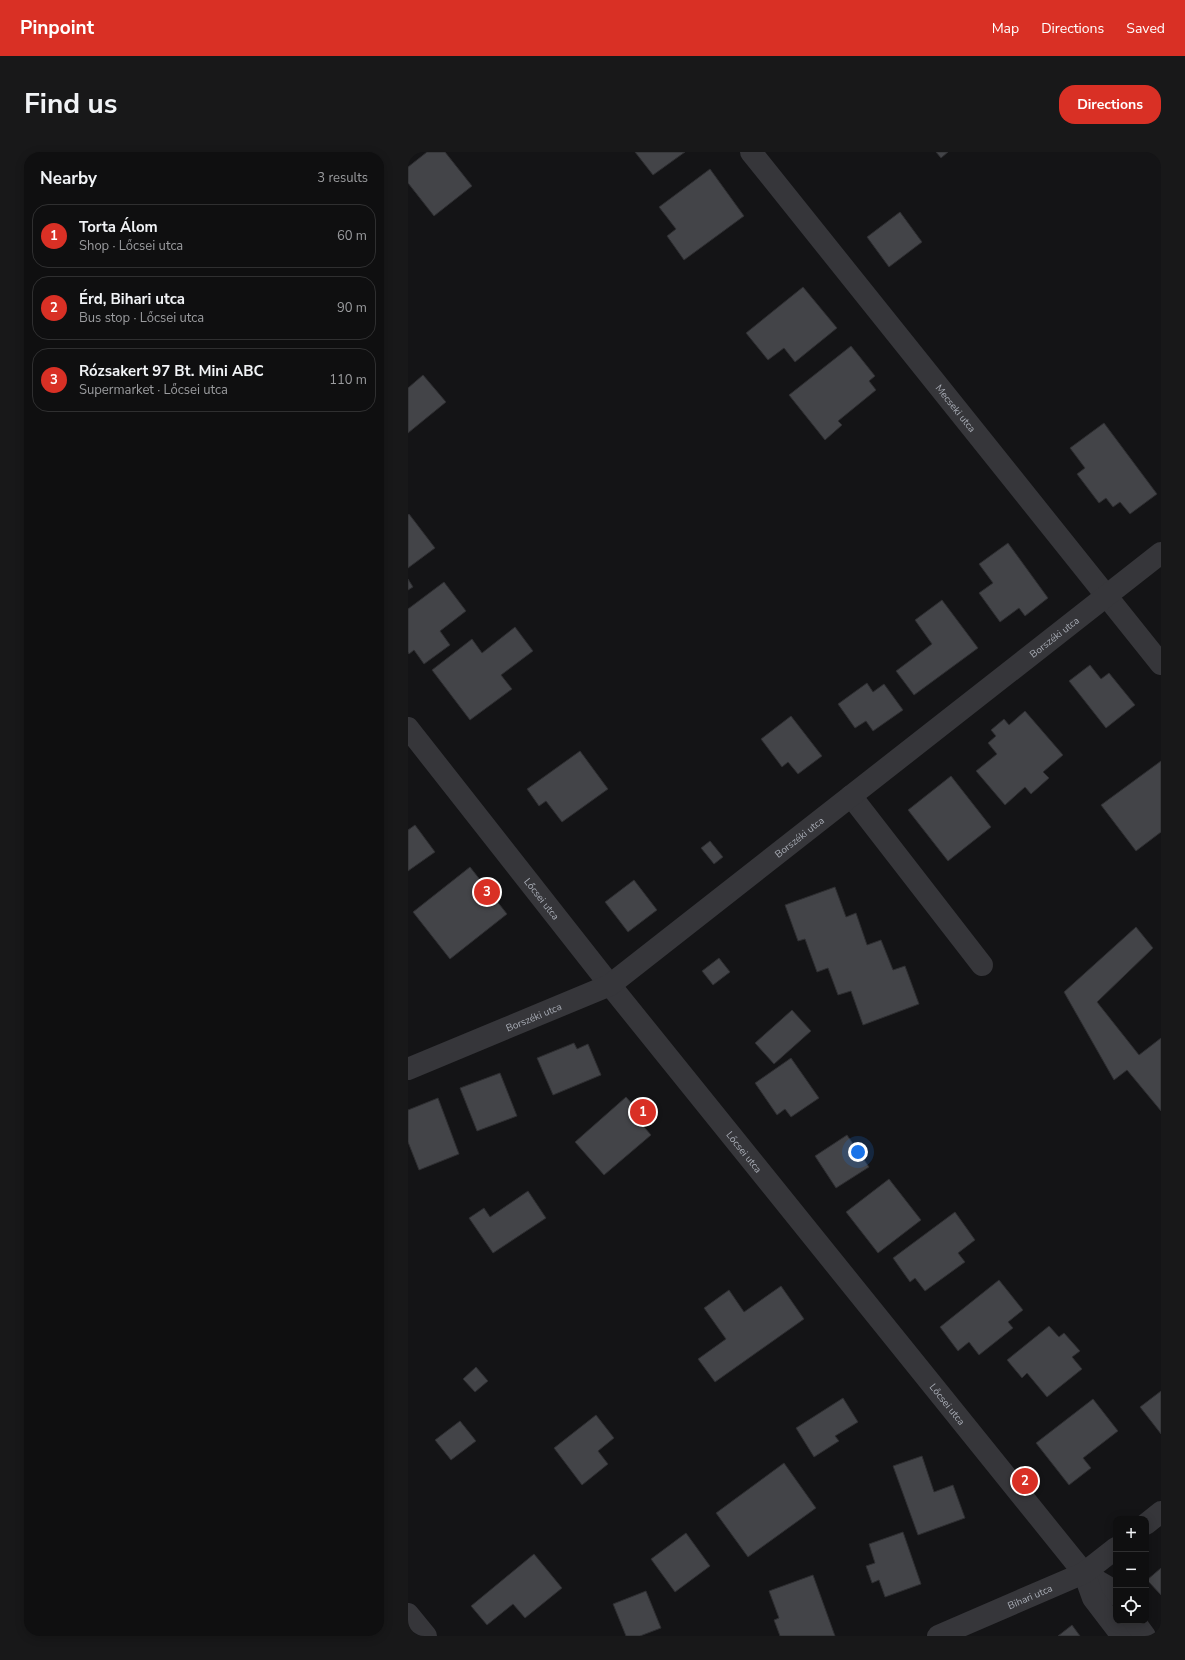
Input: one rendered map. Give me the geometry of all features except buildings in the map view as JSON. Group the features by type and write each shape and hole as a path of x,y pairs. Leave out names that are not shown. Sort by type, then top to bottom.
{"street":[{"name":"Mecseki utca","path":"750,152 1161,664"},
{"name":"Borszéki utca","path":"408,1069 610,985 1161,553"},
{"name":"Lőcsei utca","path":"408,728 610,985 1084,1573 1093,1598 1122,1636"},
{"path":"852,796 982,965"},
{"path":"1149,1522 1161,1512"},
{"name":"Bihari utca","path":"938,1636 1084,1573 1113,1550"},
{"name":"Lőcsei utca","path":"1084,1573 1113,1591"},
{"path":"408,1614 426,1636"},
{"path":"1136,1624 1145,1636"}],"place":[{"name":"Rózsakert 97 Bt. Mini ABC","path":"487,892"},
{"name":"Torta Álom","path":"643,1112"},
{"name":"Érd, Bihari utca","path":"1025,1481"}]}
